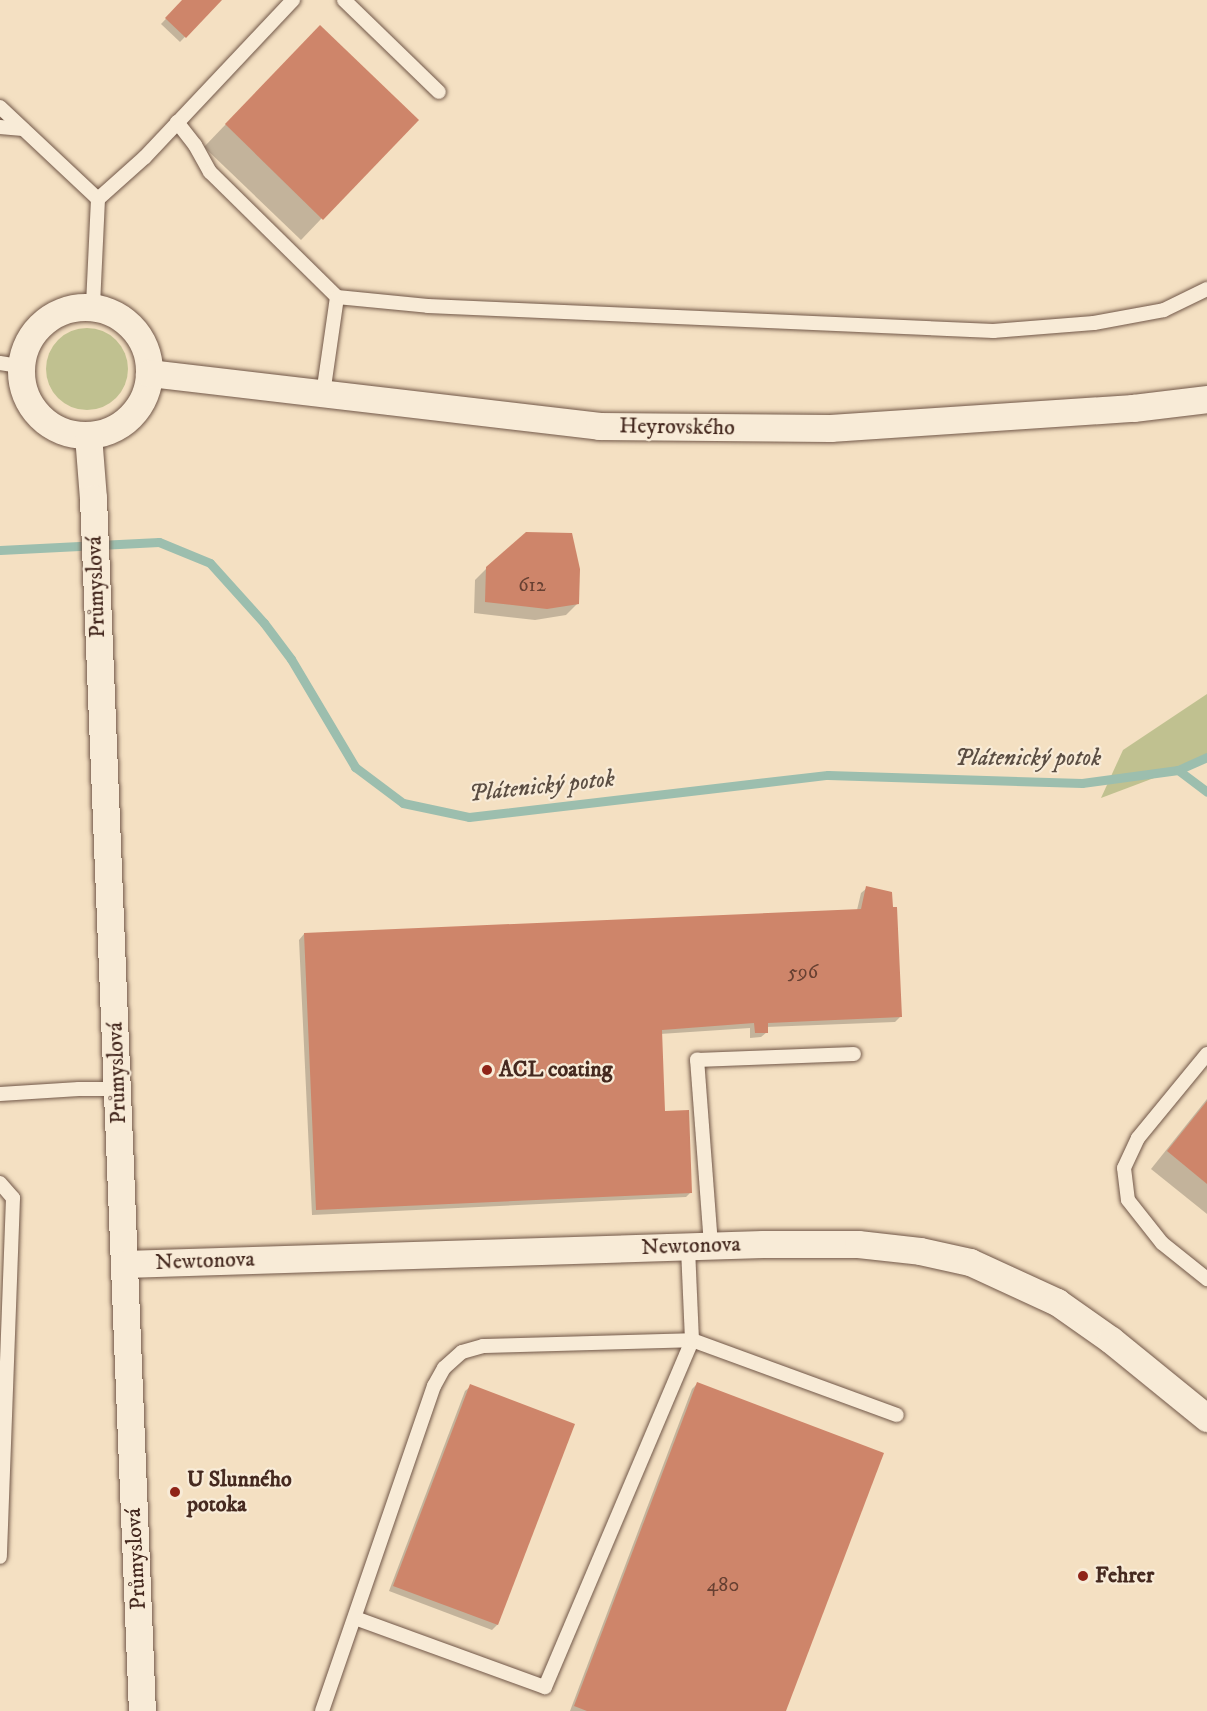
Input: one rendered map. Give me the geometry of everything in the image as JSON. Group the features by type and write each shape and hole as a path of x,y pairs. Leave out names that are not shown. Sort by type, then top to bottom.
{"street":[{"path":"93,307 118,316 133,330 144,347 149,373 144,396 131,416 111,430 88,435 61,431 39,416 24,393 10,364 44,321 67,309 93,307"},
{"name":"Heyrovského","path":"149,373 599,426 830,429 1133,408 1207,399"},
{"name":"Průmyslová","path":"88,435 93,498 142,1711"},
{"name":"Newtonova","path":"124,1264 699,1246 858,1244 920,1251 970,1262 1057,1302 1111,1340 1207,1418"}],"lane":[{"path":"93,307 98,199 145,157 293,0"},
{"path":"344,0 439,92"},
{"path":"0,107 98,199"},
{"path":"177,122 195,145 210,172 337,297 428,306 993,332 1094,323 1164,310 1207,289"},
{"path":"0,127 23,129"},
{"path":"323,394 337,297"},
{"path":"355,1618 545,1687 692,1340 699,1246 697,1060 854,1054"},
{"path":"1207,1054 1138,1138 1124,1168 1128,1200 1162,1243 1207,1279"},
{"path":"0,1094 118,1089"},
{"path":"0,1183 13,1198 0,1557"},
{"path":"322,1711 434,1386 444,1368 462,1352 483,1346 692,1340 897,1415"}],"green space":[{"path":"87,328 103,331 116,340 125,353 128,369 125,385 116,398 103,407 87,410 71,407 58,398 49,385 46,369 49,353 58,340 71,331"},
{"path":"1207,694 1207,758 1101,798 1123,750"}],"building":[{"path":"182,0 222,0 186,38 165,18"},
{"path":"320,25 419,120 323,220 225,124"},
{"path":"526,532 572,533 580,569 579,604 547,609 485,602 486,567"},
{"name":"ACL coating","path":"866,886 892,892 893,907 897,907 902,1017 768,1023 768,1033 755,1033 754,1023 662,1030 665,1111 689,1110 692,1193 316,1210 304,933 861,909"},
{"path":"1207,1101 1207,1184 1167,1151"},
{"path":"697,1382 884,1453 786,1711 587,1711 574,1706"},
{"path":"470,1384 575,1424 498,1625 393,1586"}],"waterway":[{"name":"Plátenický potok","path":"0,550 159,542 210,563 264,623 291,659 355,767 403,803 469,817 828,775 1082,783 1178,770 1207,757"},
{"path":"1178,770 1207,792"}],"place":[{"name":"ACL coating","path":"487,1070"},
{"name":"U Slunného potoka","path":"175,1492"},
{"name":"Fehrer","path":"1083,1576"}]}
